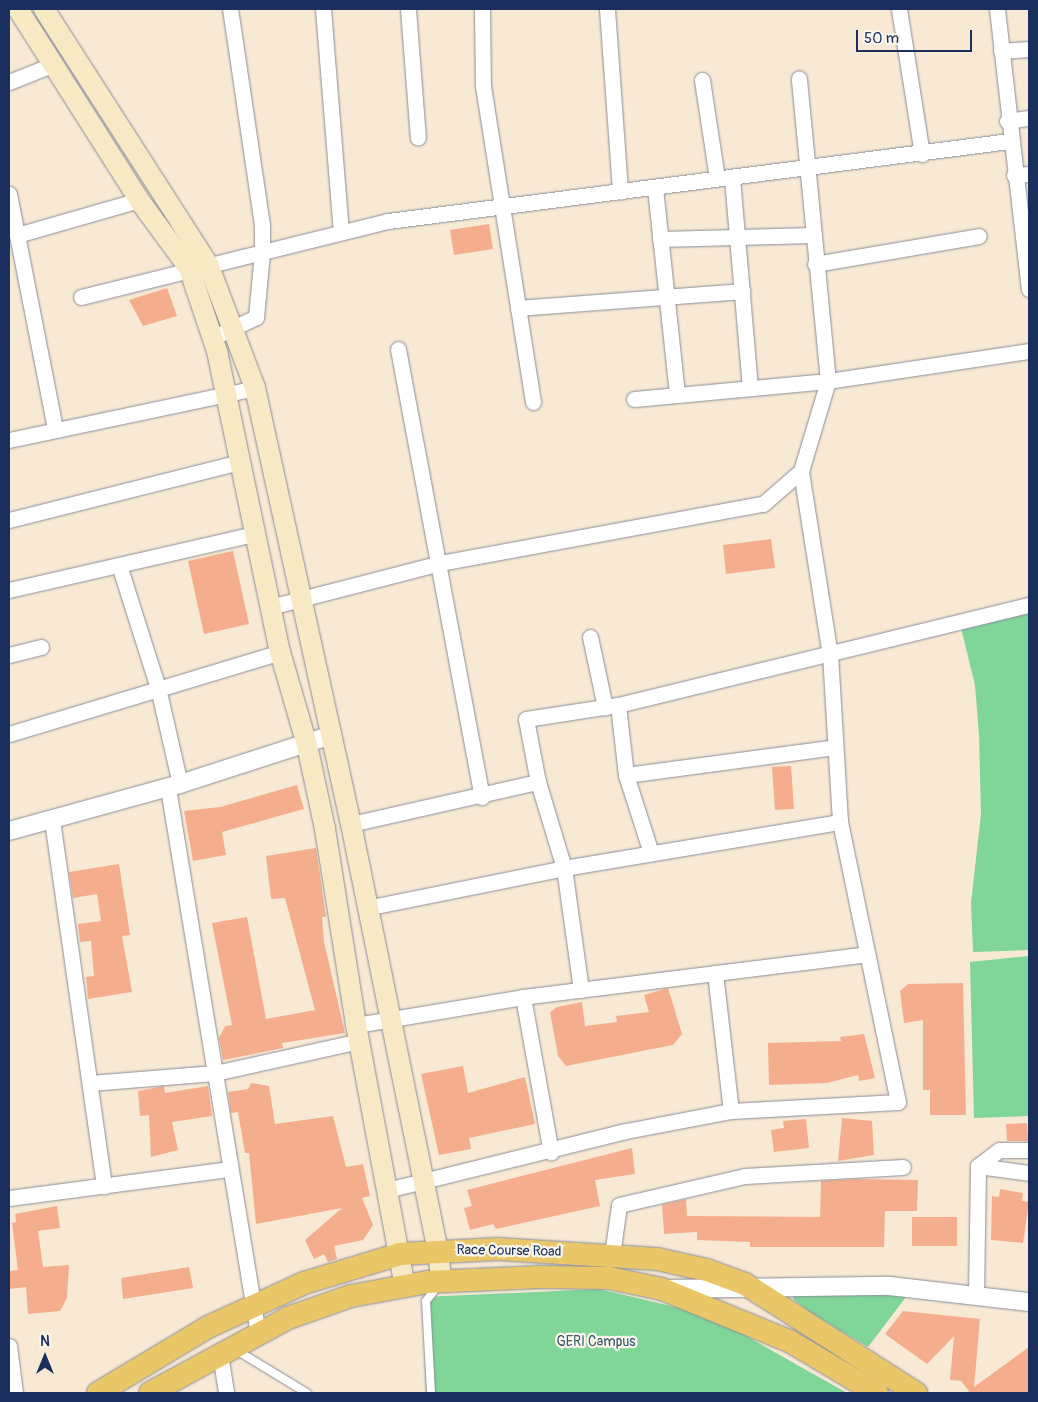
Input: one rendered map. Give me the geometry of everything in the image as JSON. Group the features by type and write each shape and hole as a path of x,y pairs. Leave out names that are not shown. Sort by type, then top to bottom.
{"main road":[{"path":"18,9 139,200 199,266 253,534 280,652 308,745 340,913 357,1033 405,1286"},
{"path":"44,9 199,266 234,331 255,388 351,824 366,908 438,1250 440,1282"},
{"name":"Race Course Road","path":"98,1393 253,1304 400,1254 438,1250 612,1255 696,1268 745,1284 916,1393"},
{"name":"Race Course Road","path":"150,1393 226,1350 319,1306 405,1286 440,1282 609,1278 662,1289 791,1342 877,1393"}],"street":[{"path":"212,338 234,331 256,316 262,252 262,225 230,9"},
{"path":"323,9 341,231"},
{"path":"408,9 418,138"},
{"path":"482,9 483,86 533,402"},
{"path":"607,9 620,192"},
{"path":"898,9 922,154"},
{"path":"997,9 1009,141 1029,289"},
{"path":"1001,52 1029,49"},
{"path":"9,82 52,65"},
{"path":"387,1190 551,1152 626,1131 731,1110 898,1102 840,822 830,655 801,471 828,381 815,264 809,168 799,78"},
{"path":"702,80 717,178"},
{"path":"1007,121 1029,118"},
{"path":"81,297 341,231 717,178 732,178 922,154 1009,141"},
{"path":"1014,175 1029,174"},
{"path":"732,178 750,387"},
{"path":"655,188 677,396"},
{"path":"9,194 55,429"},
{"path":"17,235 139,200"},
{"path":"660,239 814,235"},
{"path":"815,264 979,236"},
{"path":"518,308 666,293 742,291"},
{"path":"398,349 440,563 482,797"},
{"path":"634,399 828,381 1029,351"},
{"path":"9,440 255,388"},
{"path":"9,520 240,462"},
{"path":"270,607 440,563 763,504 801,471"},
{"path":"9,590 253,534"},
{"path":"119,565 158,688 215,1073 258,1334"},
{"path":"581,990 564,868 538,782 526,719 612,706 830,655 1029,604"},
{"path":"590,637 612,706 626,775 651,853"},
{"path":"9,655 41,647"},
{"path":"9,734 280,652"},
{"path":"9,831 174,786 308,745 332,735"},
{"path":"626,775 835,747"},
{"path":"351,824 482,797 538,782"},
{"path":"52,820 104,1186"},
{"path":"366,908 564,868 840,822"},
{"path":"90,1083 215,1073 357,1033 390,1020 523,997 867,954"},
{"path":"715,973 731,1110"},
{"path":"523,997 551,1152"},
{"path":"978,1166 999,1150 1029,1150"},
{"path":"978,1166 1029,1173"},
{"path":"976,1295 978,1166"},
{"path":"612,1255 619,1205 745,1176 903,1167"},
{"path":"9,1198 230,1169"},
{"path":"662,1289 745,1284 890,1286 1029,1302"},
{"path":"9,1346 15,1393"},
{"path":"226,1350 226,1393"}],"lane":[{"path":"431,1393 426,1301 440,1282"},
{"path":"405,1286 426,1301"},
{"path":"226,1350 307,1393"}],"green space":[{"path":"1029,611 1029,950 973,952 971,903 981,814 979,735 975,685 961,628"},
{"path":"1029,956 1029,1116 974,1118 970,962"},
{"name":"GERI Campus","path":"599,1289 709,1315 847,1393 426,1393 423,1297"},
{"path":"795,1291 906,1297 868,1347 808,1311 793,1299"}],"building":[{"path":"489,224 493,249 454,255 450,230"},
{"path":"167,288 177,316 143,326 129,300"},
{"path":"771,539 775,568 726,574 723,545"},
{"path":"233,551 249,624 204,634 188,561"},
{"path":"791,766 794,809 775,810 772,767"},
{"path":"297,785 304,809 222,832 226,855 193,861 184,811 220,807"},
{"path":"316,848 326,917 322,917 324,942 345,1033 282,1043 283,1048 223,1060 219,1038 225,1026 232,1025 212,923 247,917 266,1019 315,1010 285,898 271,899 266,856"},
{"path":"119,864 130,935 122,936 132,992 88,999 86,977 94,976 91,941 80,942 78,924 101,921 97,894 73,898 69,872"},
{"path":"963,983 966,1115 930,1115 930,1090 923,1090 923,1020 904,1023 900,991 908,984"},
{"path":"668,988 682,1034 673,1045 566,1066 558,1056 550,1012 557,1007 582,1002 585,1026 617,1022 616,1016 649,1012 644,995"},
{"path":"864,1034 875,1078 859,1081 858,1075 827,1083 769,1085 768,1043 841,1041 840,1037"},
{"path":"463,1066 468,1093 525,1077 535,1124 469,1138 471,1149 439,1155 421,1074"},
{"path":"251,1083 269,1086 275,1124 333,1116 346,1167 363,1164 370,1196 362,1198 373,1225 363,1240 334,1246 337,1259 328,1262 324,1254 314,1259 305,1240 342,1208 256,1224 249,1153 245,1153 238,1112 231,1113 228,1092 248,1089"},
{"path":"164,1086 165,1093 208,1086 212,1116 172,1122 178,1150 151,1157 149,1115 140,1116 138,1091"},
{"path":"842,1118 872,1121 874,1155 838,1161"},
{"path":"806,1119 809,1148 774,1152 771,1130 784,1128 783,1121"},
{"path":"1027,1123 1028,1141 1007,1141 1006,1124"},
{"path":"632,1148 635,1174 595,1180 600,1206 496,1229 493,1224 470,1230 464,1208 472,1206 467,1190"},
{"path":"855,1179 918,1180 917,1211 885,1211 884,1247 750,1247 750,1242 697,1240 697,1232 664,1234 662,1205 686,1199 687,1216 820,1217 821,1181"},
{"path":"1000,1189 1023,1193 1022,1201 1029,1202 1023,1243 991,1240 992,1196 999,1197"},
{"path":"57,1206 60,1228 38,1231 43,1267 69,1265 67,1298 60,1311 28,1314 26,1287 10,1289 9,1271 18,1270 12,1223 16,1222 15,1214"},
{"path":"912,1217 957,1217 957,1246 912,1246"},
{"path":"189,1267 193,1288 123,1299 121,1278"},
{"path":"903,1311 980,1319 974,1387 1029,1347 1029,1393 966,1393 969,1391 961,1381 950,1380 954,1336 927,1364 885,1334"}]}
